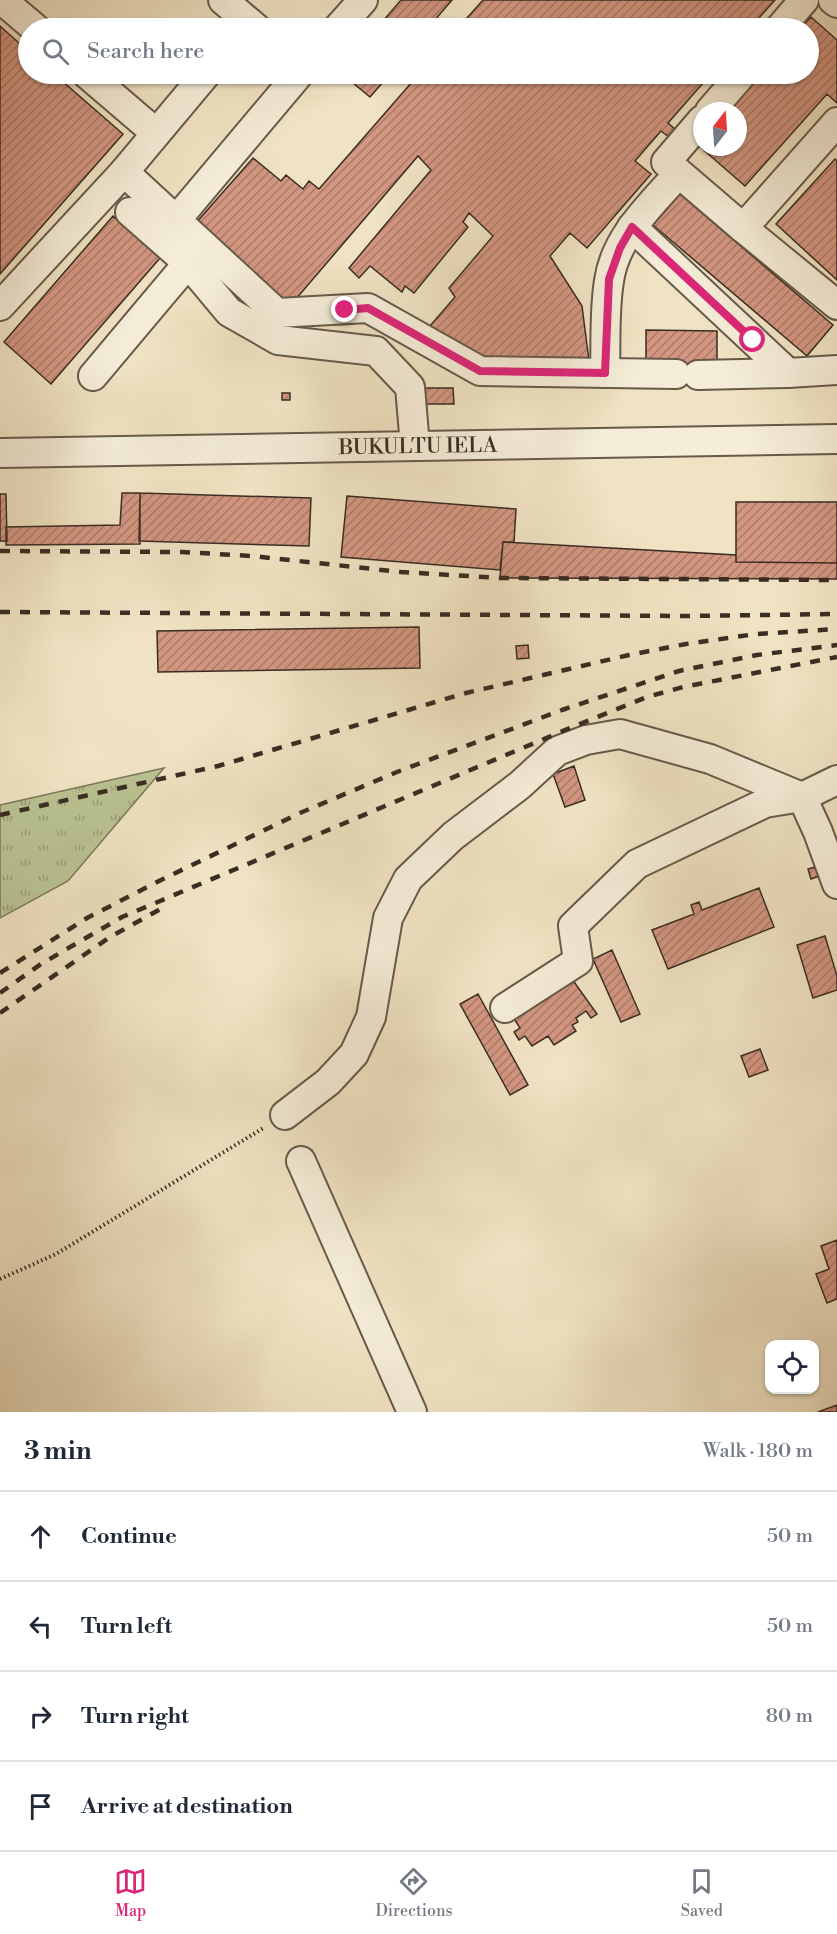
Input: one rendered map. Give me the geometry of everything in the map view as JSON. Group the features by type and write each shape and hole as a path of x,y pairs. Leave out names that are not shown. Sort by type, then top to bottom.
{"street":[{"path":"2,0 23,18"},
{"path":"223,0 241,18"},
{"path":"347,18 363,0"},
{"path":"789,18 804,0"},
{"path":"833,0 837,3"},
{"path":"99,84 156,133"},
{"path":"0,306 124,172 198,84"},
{"path":"177,219 291,84"},
{"path":"718,102 733,84"},
{"path":"743,228 837,122"},
{"path":"693,130 666,162 837,305"},
{"path":"124,172 277,313 368,308 480,371 687,374 837,370"},
{"path":"605,373 609,279 620,248 632,227 678,174"},
{"path":"130,212 188,263 230,312 278,340 376,351 410,387 415,446"},
{"path":"632,227 788,373"},
{"path":"93,376 188,263"},
{"name":"BUKULTU IELA","path":"0,453 837,439"},
{"path":"285,1115 328,1082 354,1054 371,1017 388,918 408,879 453,836 520,784 557,751 586,740 620,734 710,759 802,797 837,884"},
{"path":"505,1008 578,962 573,926 637,864 765,802 802,797 837,780"},
{"path":"301,1161 412,1412"}],"path":[{"path":"0,1279 56,1254 285,1115"}],"green space":[{"path":"164,768 68,881 0,918 0,805"}],"building":[{"path":"401,0 452,0 437,18 386,18"},
{"path":"483,0 775,0 759,18 467,18"},
{"path":"819,24 837,40 837,103 827,94 745,186 710,156 747,156 747,102 737,102 753,84 819,84"},
{"path":"0,26 18,42 18,84 66,84 123,134 0,274"},
{"path":"354,84 381,84 370,97"},
{"path":"410,84 702,84 668,123 676,130 670,138 661,131 635,161 651,174 587,248 570,233 550,256 582,306 589,361 514,364 465,356 430,326 455,297 449,288 493,236 469,213 463,222 468,227 414,293 405,286 402,292 370,266 359,278 349,268 431,170 418,156 290,306 281,297 275,304 195,224 253,158 281,181 286,175 303,189 309,181 319,189"},
{"path":"835,159 837,161 837,280 776,224"},
{"path":"680,194 833,325 807,356 653,225"},
{"path":"113,216 160,258 51,384 4,342"},
{"path":"646,330 717,331 717,364 646,364"},
{"path":"420,388 453,388 454,404 420,404"},
{"path":"282,393 290,393 290,400 282,400"},
{"path":"122,493 140,493 140,544 6,545 6,527 120,525"},
{"path":"140,493 311,498 309,546 139,541"},
{"path":"0,494 6,494 7,541 0,541"},
{"path":"347,496 516,509 514,542 503,542 500,570 341,557"},
{"path":"736,502 837,502 837,563 736,562"},
{"path":"503,542 736,555 736,562 837,563 837,579 500,578"},
{"path":"419,627 420,668 158,672 157,631"},
{"path":"528,645 529,658 517,659 516,646"},
{"path":"574,766 585,800 565,807 553,774"},
{"path":"819,866 822,875 811,879 808,869"},
{"path":"759,888 774,927 668,969 652,930 694,914 691,905 699,902 702,910"},
{"path":"825,936 837,976 837,990 813,998 797,945"},
{"path":"612,950 640,1014 621,1022 593,959"},
{"path":"572,979 597,1014 591,1018 586,1011 576,1018 578,1022 572,1025 576,1031 554,1045 548,1036 532,1046 525,1036 519,1040 514,1032 520,1028 513,1017"},
{"path":"478,994 528,1085 510,1095 460,1004"},
{"path":"760,1049 768,1070 749,1077 741,1056"},
{"path":"837,1240 837,1299 827,1303 816,1274 829,1269 821,1246"},
{"path":"837,1405 837,1412 818,1412"}],"railway":[{"path":"0,551 182,552 252,556 401,572 500,578 837,580"},
{"path":"0,612 688,616 837,614"},
{"path":"0,815 218,766 466,693 629,655 756,634 837,629"},
{"path":"0,973 87,918 161,880 300,813 397,772 562,710 679,671 757,655 837,645"},
{"path":"0,993 41,964 122,917 647,697 683,687 837,657"},
{"path":"0,1013 110,937 166,906"}],"route":[{"path":"345,310 368,308 480,371 605,373 609,279 620,248 632,227 753,340"}]}
